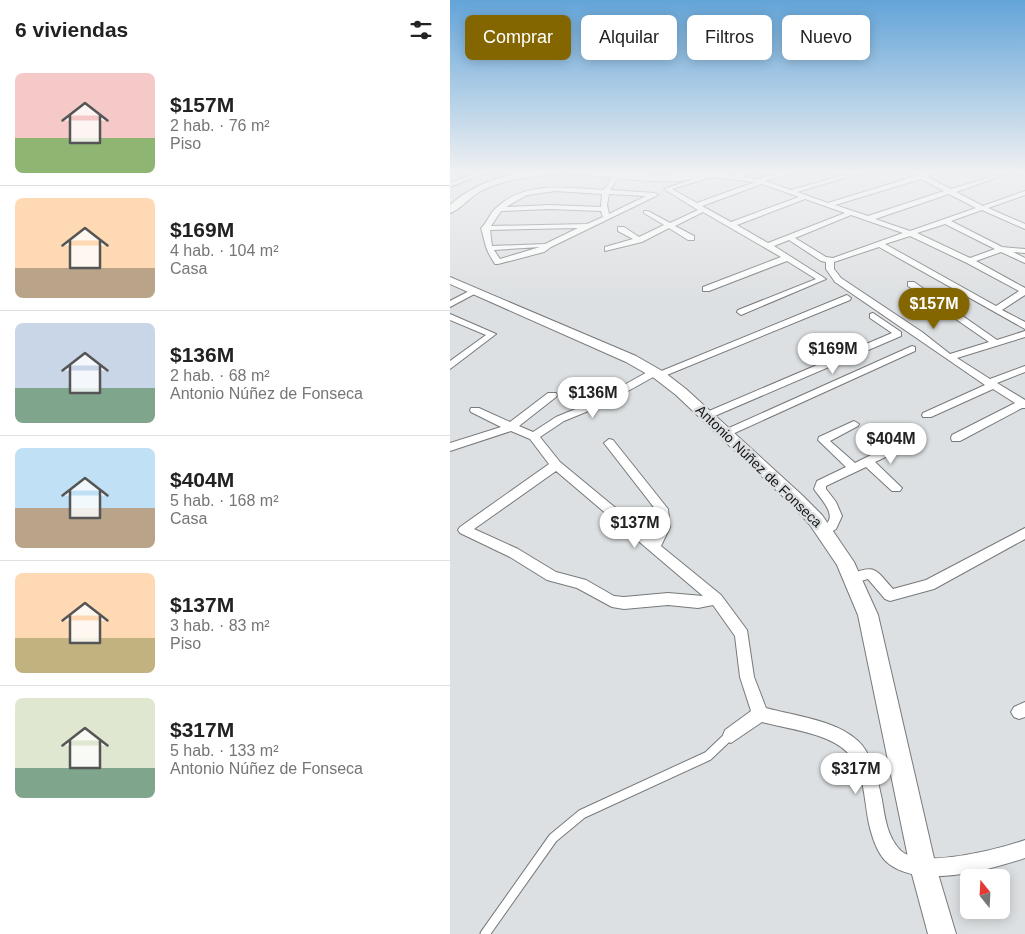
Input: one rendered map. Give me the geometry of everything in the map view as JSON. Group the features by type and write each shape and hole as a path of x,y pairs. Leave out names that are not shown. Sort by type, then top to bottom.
{"main road":[{"name":"Antonio Núñez de Fonseca","path":"453,283 476,291 616,352 656,373 681,392 724,434 798,500 825,531 854,578 874,635 923,867 942,934"}],"street":[{"path":"494,215 485,228 484,236 498,262 541,250 613,215"},
{"path":"651,215 692,238"},
{"path":"608,249 639,240 693,215"},
{"path":"712,215 822,279 741,312"},
{"path":"731,225 759,215"},
{"path":"768,246 847,215"},
{"path":"855,215 926,239 1025,291 996,310"},
{"path":"867,219 880,215"},
{"path":"790,238 822,258 830,260 964,215"},
{"path":"997,215 1025,227"},
{"path":"946,221 1025,261"},
{"path":"485,228 589,226"},
{"path":"620,229 639,240"},
{"path":"879,244 1025,326"},
{"path":"489,248 548,245"},
{"path":"970,261 1002,249 1025,251"},
{"path":"706,289 788,258"},
{"path":"830,260 830,269 838,280 919,334 949,357 1024,404"},
{"path":"911,284 996,343"},
{"path":"450,304 476,291"},
{"path":"534,436 560,419 600,403 656,373 847,298"},
{"path":"706,416 898,334 873,316"},
{"path":"450,317 492,334 450,366"},
{"path":"949,357 1025,334"},
{"path":"724,434 912,349"},
{"path":"927,415 990,384 1024,371"},
{"path":"450,447 511,428 552,395"},
{"path":"956,438 1024,404"},
{"path":"476,410 511,428 534,436 556,465 716,599 742,634 747,677 760,714"},
{"path":"854,424 823,440 854,468"},
{"path":"609,443 662,509 664,527 654,547"},
{"path":"825,531 833,525 836,516 834,507 821,491 820,485 902,444"},
{"path":"867,461 896,488"},
{"path":"556,465 480,516 464,530 514,553 552,576 581,584 612,601 624,603 668,598 698,602 716,599"},
{"path":"854,578 871,574 890,595 929,585 1025,533"},
{"path":"731,734 760,714 836,734 850,742 861,754 867,768 880,833 886,848 906,864 923,867 976,864 1025,849"}],"lane":[{"path":"485,934 553,838 582,814 708,756 731,734"}]}
